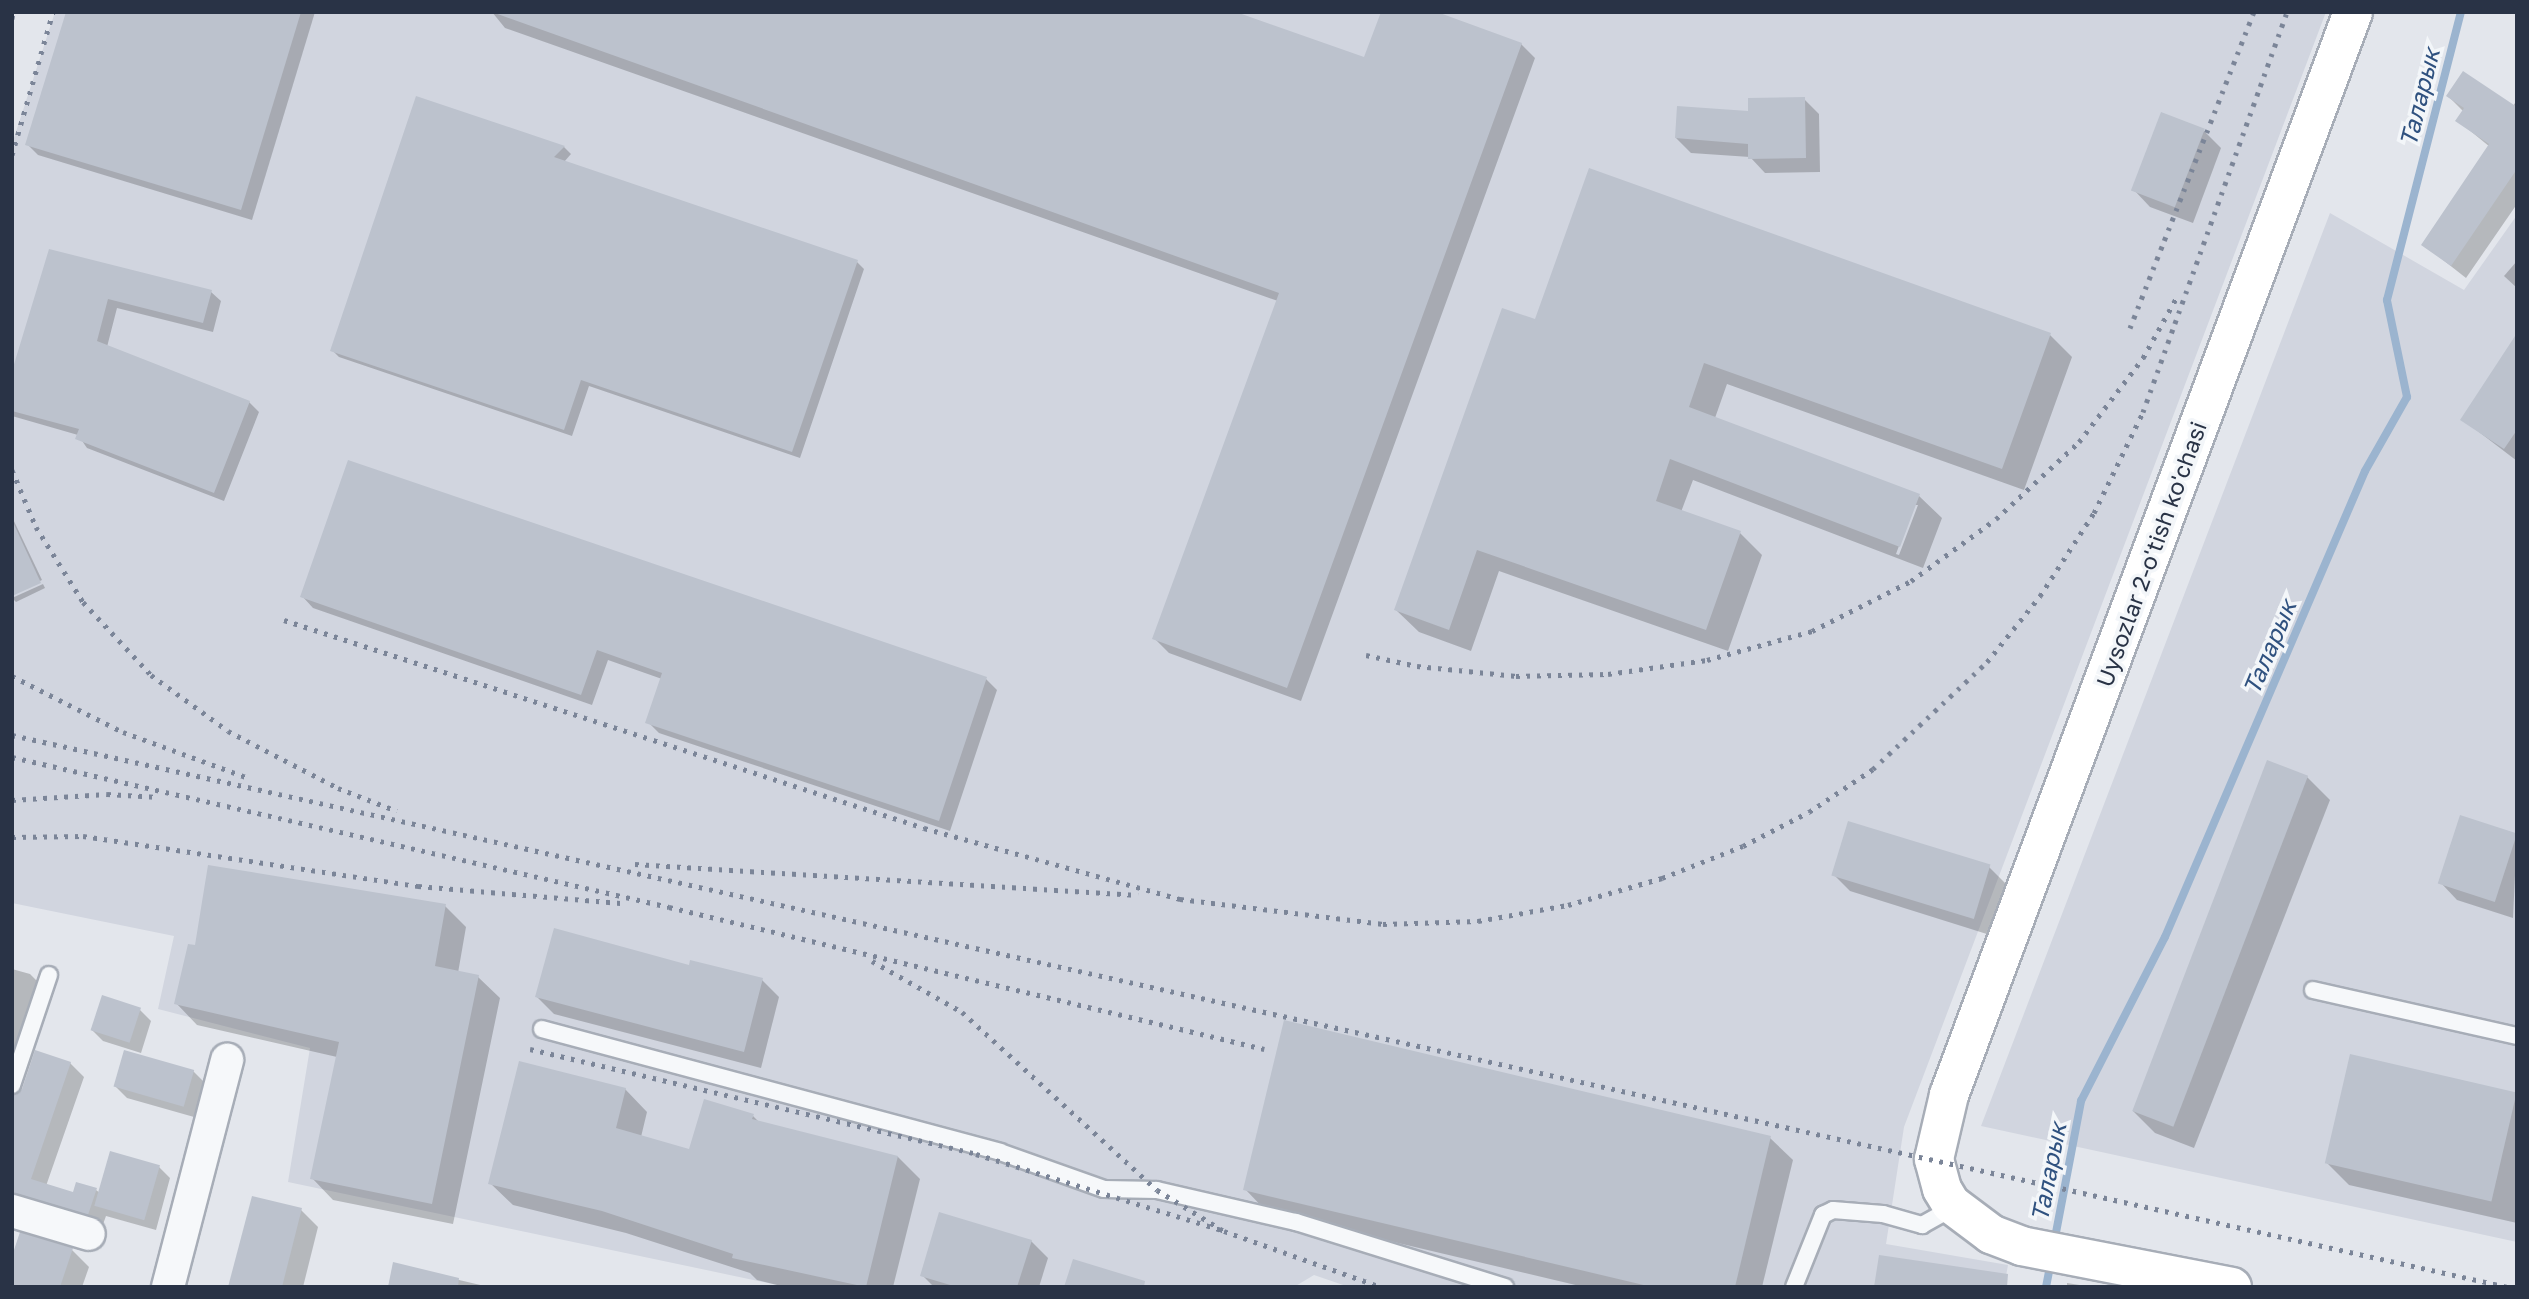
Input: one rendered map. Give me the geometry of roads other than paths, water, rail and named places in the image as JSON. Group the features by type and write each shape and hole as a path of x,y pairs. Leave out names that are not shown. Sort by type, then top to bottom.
{"street":[{"name":"Uysozlar 2-o'tish ko'chasi","path":"1955,1208 1942,1189 1934,1159 1949,1095 2353,12"},
{"path":"168,1287 227,1060"},
{"path":"1955,1208 1976,1226 2022,1246 2181,1281 2232,1287"},
{"path":"12,1211 89,1234"}],"lane":[{"path":"12,1084 49,975"},
{"path":"2314,990 2517,1037"},
{"path":"542,1029 1000,1152 1104,1189 1157,1190 1296,1222 1505,1287"},
{"path":"1794,1287 1824,1215 1833,1210 1883,1214 1922,1226 1955,1208"}],"waterway":[{"name":"Таларык","path":"2054,1243 2081,1101 2165,937 2365,471 2407,397 2387,300 2461,12"},
{"name":"Таларык","path":"2046,1287 2051,1262"}],"railway":[{"path":"12,19 13,12"},
{"path":"12,155 53,12"},
{"path":"2130,328 2254,12"},
{"path":"284,620 924,828 1180,899 1383,924 1478,921 1568,905 1662,878 1743,846 1809,812 1873,769 1987,662 2040,596 2094,513 2143,412 2287,12"},
{"path":"1366,655 1417,666 1516,676 1608,674 1707,660 1812,631 1911,581 1996,519 2079,442 2143,358 2177,297"},
{"path":"12,470 36,527 83,602 151,675 228,731 338,788 397,811"},
{"path":"12,676 123,732 249,778"},
{"path":"12,735 2509,1287"},
{"path":"12,757 669,907 1264,1049"},
{"path":"12,800 107,794 159,797"},
{"path":"12,837 83,836 418,886 620,903"},
{"path":"635,864 1138,895"},
{"path":"872,961 962,1012 1157,1190 1224,1231 1381,1287"},
{"path":"530,1049 976,1154 1224,1231"}]}
